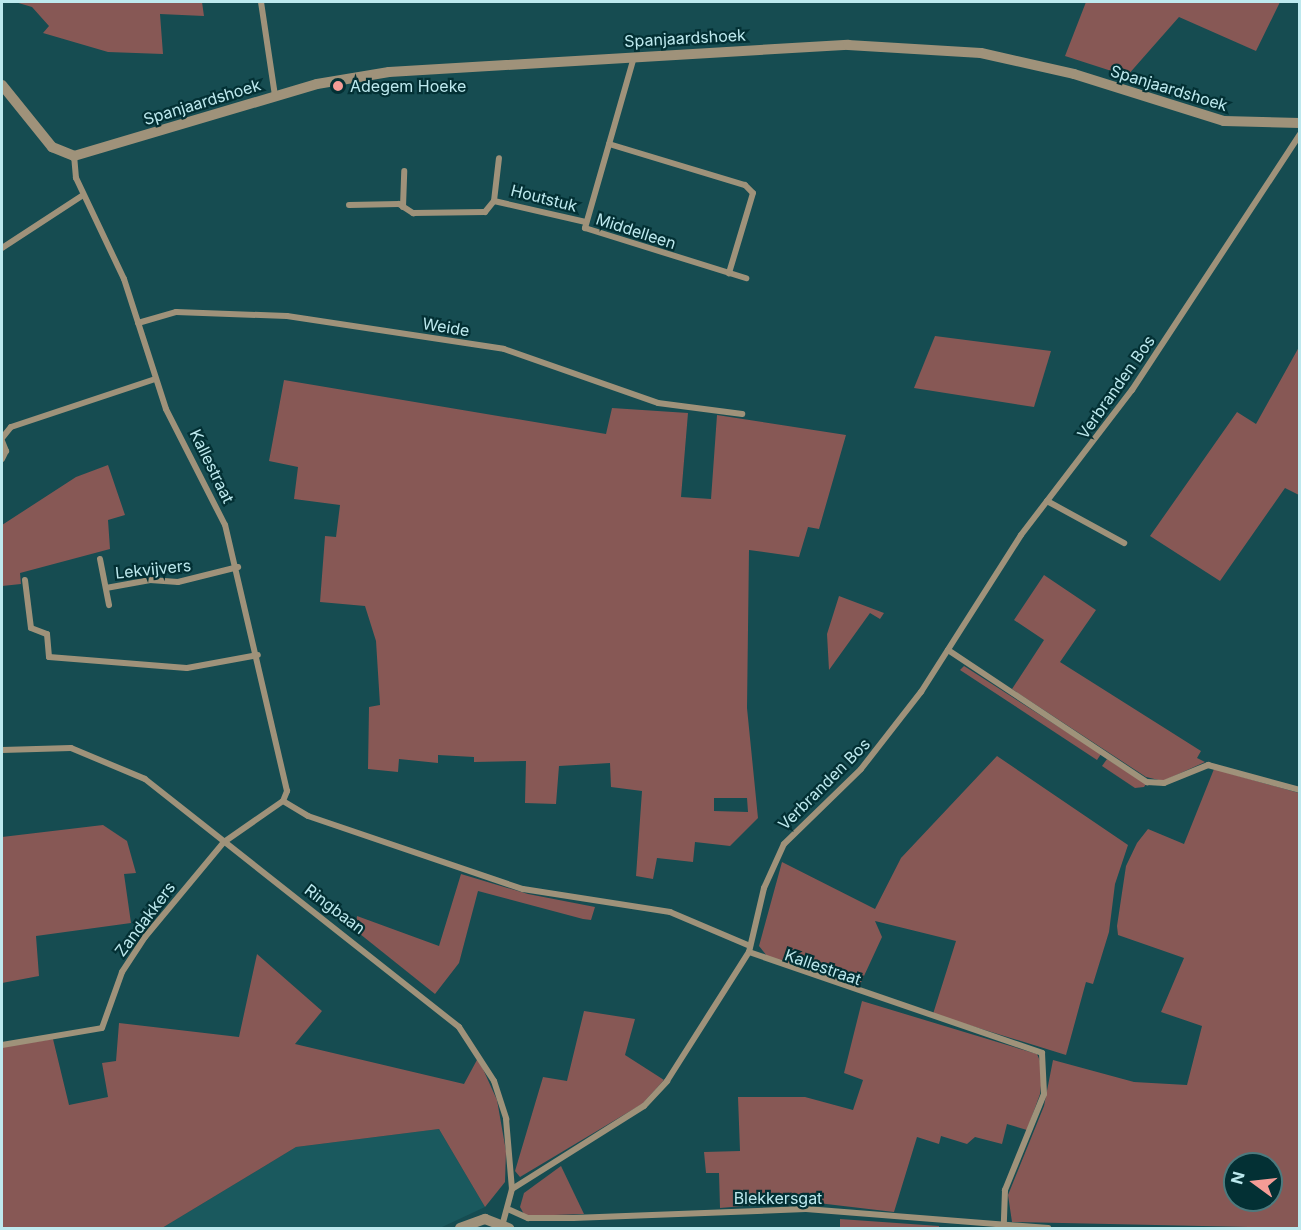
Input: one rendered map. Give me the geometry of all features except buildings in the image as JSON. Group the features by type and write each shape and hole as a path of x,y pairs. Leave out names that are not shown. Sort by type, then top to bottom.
{"street":[{"path":"261,2 275,96"},
{"name":"Spanjaardshoek","path":"74,156 275,96 389,72 848,45 947,48 1052,68 1224,121 1299,123"},
{"name":"Middelleen","path":"635,56 586,222 592,233 746,278"},
{"path":"2,85 52,147 74,156"},
{"name":"Verbranden Bos","path":"749,949 770,870 784,844 880,748 1047,501 1132,390 1299,134"},
{"path":"609,144 746,185 753,193 729,273"},
{"name":"Kallestraat","path":"74,156 83,195 138,323 155,379 225,525 238,567 288,791 283,801 308,816 523,889 670,912 749,949 1042,1053 1044,1094 1005,1190 1004,1226"},
{"name":"Houtstuk","path":"349,206 403,207 413,213 485,213 494,201 499,158"},
{"path":"403,207 404,171"},
{"path":"2,248 83,195"},
{"name":"Houtstuk","path":"494,201 586,222"},
{"name":"Weide","path":"138,323 176,312 287,316 504,349 658,403 742,414"},
{"path":"2,459 6,451 2,439 11,427 155,379"},
{"path":"1047,501 1124,543"},
{"name":"Lekvijvers","path":"100,560 109,605"},
{"name":"Lekvijvers","path":"106,588 150,580 178,582 238,567"},
{"path":"25,580 32,628 47,634 49,657 187,668 258,655"},
{"path":"948,650 1147,782 1164,783 1208,765 1299,790"},
{"name":"Ringbaan","path":"2,750 71,748 108,759 145,779 459,1027 497,1090 512,1189 506,1225"},
{"path":"224,842 283,801"},
{"name":"Zandakkers","path":"2,1045 102,1028 135,952 224,842"},
{"path":"512,1189 656,1094 749,949"},
{"name":"Blekkersgat","path":"510,1210 528,1218 573,1218 806,1209 1048,1228"},
{"path":"460,1228 485,1219 506,1225"}],"shaded area":[{"path":"15,2 202,2 204,16 160,14 163,54 108,52 43,33 49,26 32,7"},
{"path":"1086,2 1280,2 1256,51 1179,17 1127,76 1065,56"},
{"path":"935,336 1051,351 1034,407 914,388"},
{"path":"1299,347 1299,495 1285,488 1220,581 1150,536 1237,412 1256,424"},
{"path":"284,380 606,434 612,408 688,413 681,497 711,499 717,415 846,435 819,529 808,527 799,557 749,550 747,708 758,818 730,846 695,842 693,862 657,858 653,879 636,876 642,791 611,787 610,763 559,766 556,804 525,803 526,761 474,762 474,757 438,755 438,763 399,759 398,772 368,769 369,707 380,705 376,641 365,606 320,602 325,536 336,537 340,505 294,499 298,467 269,461","holes":["714,798 747,798 748,812 714,811"]},
{"path":"108,465 125,515 108,520 110,549 20,573 21,584 2,586 2,525 76,477"},
{"path":"1044,575 1096,610 1060,662 1201,751 1197,758 1205,762 1163,781 1146,777 1012,689 1044,640 1014,620"},
{"path":"839,596 884,613 880,619 870,613 829,670 827,634"},
{"path":"964,666 1101,754 1097,760 960,670"},
{"path":"997,756 1128,845 1115,884 1109,932 1093,984 1086,982 1066,1055 933,1014 956,941 875,921 882,937 858,989 767,956 759,946 782,862 875,909 901,858"},
{"path":"1107,759 1146,784 1144,787 1135,788 1102,766"},
{"path":"1214,769 1299,793 1299,1228 1012,1222 1008,1195 1044,1106 1053,1060 1134,1082 1187,1085 1202,1026 1161,1012 1184,958 1118,935 1117,926 1126,866 1137,843 1148,829 1184,844"},
{"path":"103,825 127,841 136,873 124,874 131,923 36,936 39,976 2,983 2,837"},
{"path":"461,874 528,894 595,907 591,920 583,919 478,891 459,963 435,994 355,930 357,916 439,946"},
{"path":"257,954 322,1011 295,1044 464,1084 478,1058 497,1100 506,1151 505,1182 485,1207 439,1129 296,1147 162,1228 2,1228 2,1047 53,1039 69,1105 108,1097 102,1063 116,1061 119,1023 239,1037"},
{"path":"862,1001 1037,1054 1043,1068 1040,1094 1027,1130 1007,1124 1002,1144 975,1137 967,1144 941,1136 939,1144 917,1137 894,1212 801,1201 720,1208 719,1173 706,1173 704,1152 740,1151 738,1097 805,1097 853,1110 863,1080 844,1073"},
{"path":"584,1011 635,1019 625,1055 664,1080 642,1104 520,1177 515,1171 543,1077 567,1081"},
{"path":"439,1129 485,1207 440,1228 162,1228 296,1147"},
{"path":"561,1166 584,1214 525,1216 520,1207 524,1193"},
{"path":"840,1219 939,1226 939,1228 840,1228"}],"place":[{"name":"Adegem Hoeke","path":"338,86"}]}
